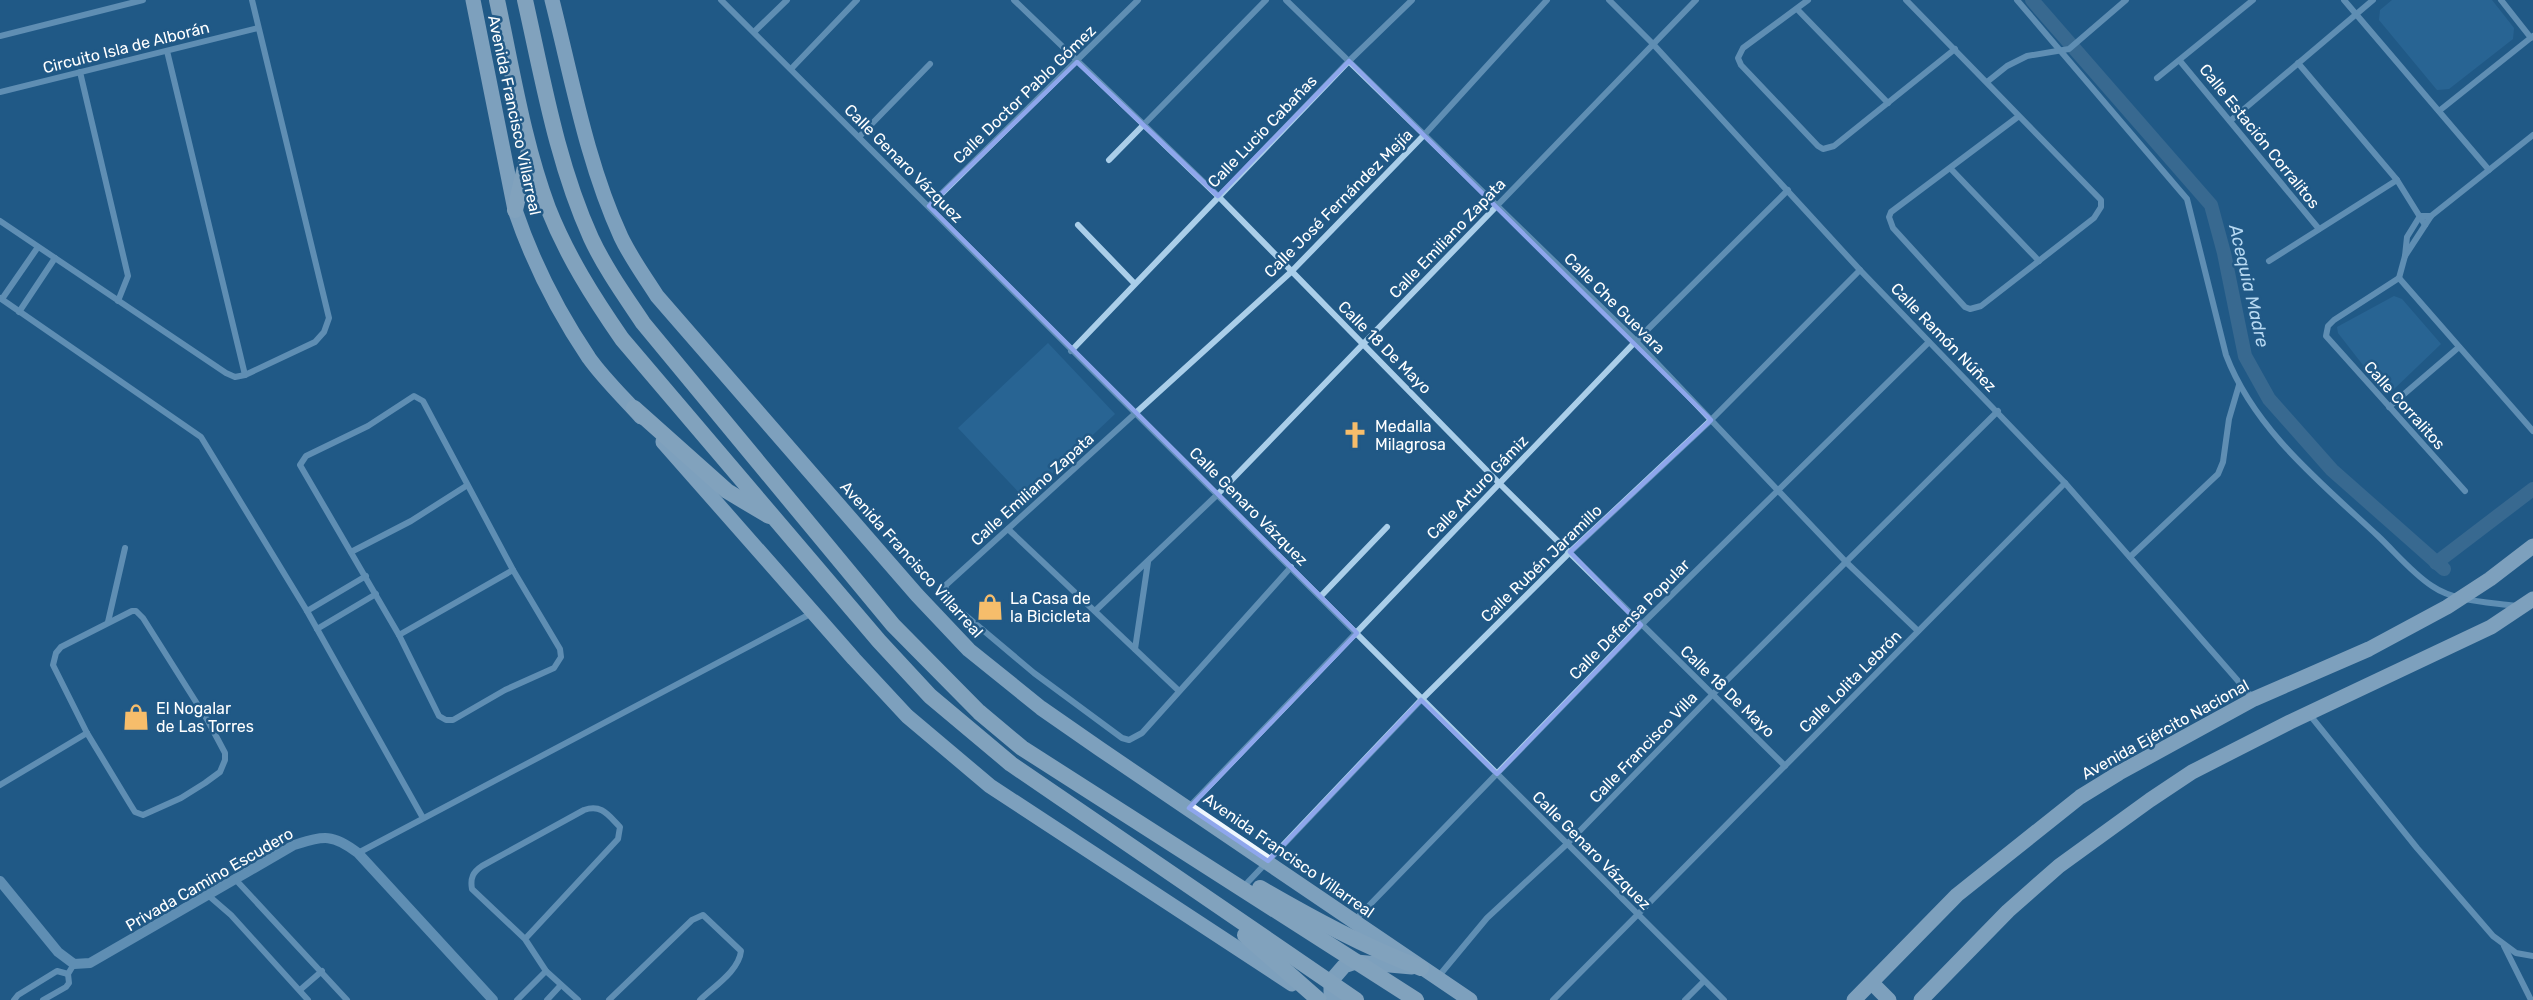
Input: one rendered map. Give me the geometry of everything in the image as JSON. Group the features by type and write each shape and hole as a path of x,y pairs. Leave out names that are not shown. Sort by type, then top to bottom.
{"highway":[{"name":"Avenida Francisco Villarreal","path":"497,0 529,149 548,208 589,291 622,339 879,641 930,696 1011,764 1356,1000"},
{"name":"Avenida Francisco Villarreal","path":"525,0 557,141 591,238 643,324 893,625 941,677 1022,748 1416,1000"},
{"path":"515,210 529,149"},
{"path":"634,408 728,491 779,521"},
{"path":"1153,831 1356,940 1388,956 1421,968"},
{"path":"1168,871 1208,907 1260,946 1318,1000"}],"main road":[{"name":"Avenida Francisco Villarreal","path":"473,0 515,210 540,277 590,359 813,613 907,716 990,786 1318,1000"},
{"name":"Avenida Francisco Villarreal","path":"552,0 592,157 621,237 657,296 917,595 969,650 1041,708 1470,1000"},
{"name":"Avenida Ejército Nacional","path":"1854,1000 1957,895 2080,797 2254,699 2369,650 2462,598 2533,546"},
{"path":"1921,1000 2008,911 2059,866 2118,821 2192,772 2308,713 2491,627 2528,603"},
{"path":"1335,1000 1331,992 1330,981 1344,966 1356,962 1421,968"},
{"path":"1872,983 1888,1000"}],"street":[{"path":"0,36 143,0"},
{"path":"0,221 235,377 245,375 315,342 324,332 328,318 252,0"},
{"name":"Calle Genaro Vázquez","path":"721,0 1724,1000"},
{"path":"754,32 787,0"},
{"path":"791,69 857,0"},
{"name":"Calle 18 De Mayo","path":"1014,0 1218,196 1499,483 1785,766"},
{"name":"Calle Doctor Pablo Gómez","path":"929,206 1138,0"},
{"path":"1109,160 1266,0"},
{"name":"Calle Che Guevara","path":"1286,0 1636,341 1846,562 1918,632"},
{"name":"Calle Lucio Cabañas","path":"1071,351 1349,61 1412,0"},
{"name":"Calle José Fernández Mejía","path":"1135,412 1291,272 1425,134 1547,0"},
{"name":"Calle Ramón Núñez","path":"1609,0 1653,44 1860,270 2065,483 2254,699"},
{"name":"Calle Emiliano Zapata","path":"1095,611 1218,494 1696,0"},
{"path":"1808,0 1743,48 1738,58 1741,65 1823,149 1834,146 1954,49"},
{"path":"1906,0 2101,200 2101,207 2094,218 1981,306 1970,309 1965,307 1893,228 1889,217 1891,212 2019,116"},
{"path":"2017,0 2187,199 2226,355 2239,385 2256,412 2322,484 2432,586 2462,598 2528,603"},
{"path":"1987,82 2007,66 2027,56 2069,49 2126,0"},
{"path":"2157,78 2253,0"},
{"path":"2344,0 2489,170"},
{"path":"2230,121 2373,0"},
{"path":"2439,111 2532,37 2501,0"},
{"path":"1797,9 1888,103"},
{"name":"Circuito Isla de Alborán","path":"0,92 258,28"},
{"path":"167,51 245,375"},
{"name":"Calle Estación Corralitos","path":"2180,61 2319,229"},
{"path":"2298,63 2397,180 2425,225"},
{"path":"859,136 930,64"},
{"path":"80,72 128,276 118,301"},
{"path":"2405,256 2432,216 2533,135"},
{"path":"1951,169 2039,261"},
{"path":"2269,261 2397,180"},
{"name":"Calle Arturo Gámiz","path":"1189,808 1636,341 1788,190"},
{"path":"2420,216 2432,216"},
{"path":"2420,216 2407,237 2399,278 2533,431"},
{"path":"1078,225 1134,284"},
{"path":"38,247 1,299 201,437 317,629 423,818"},
{"path":"19,312 55,258"},
{"name":"Calle Rubén Jaramillo","path":"1248,882 1421,700 1570,552 1711,420 1860,270"},
{"name":"Calle Corralitos","path":"2399,278 2334,320 2328,326 2326,336 2465,491"},
{"name":"Calle Defensa Popular","path":"1353,922 1641,625 1929,342"},
{"path":"2389,407 2459,347"},
{"path":"2130,557 2218,474 2223,462 2229,419 2239,385"},
{"path":"419,397 466,486 560,649 561,657 554,668 505,690 453,720 446,720 436,709 399,635 300,465 306,456 353,435 408,399 419,397"},
{"name":"Calle Francisco Villa","path":"1437,978 1487,918 1567,844 1712,695 1998,411"},
{"name":"Calle Emiliano Zapata","path":"1135,412 946,585 945,592 952,604 1034,673 1129,741 1136,738 1179,692"},
{"name":"Calle Lolita Lebrón","path":"1553,1000 2065,483"},
{"path":"351,552 411,522 466,486"},
{"path":"1321,596 1387,527"},
{"path":"1008,529 1179,692 1292,567"},
{"path":"108,622 125,548"},
{"path":"1135,649 1148,562"},
{"path":"399,635 513,570"},
{"path":"307,612 366,576"},
{"path":"317,629 376,594"},
{"path":"132,610 140,614 208,721 225,753 224,765 220,772 206,783 181,798 143,815 135,812 87,733 53,665 54,658 61,648 108,622 132,610"},
{"path":"358,853 813,613"},
{"path":"2308,713 2417,848 2493,936 2516,953 2533,956"},
{"path":"0,785 87,733"},
{"path":"525,939 618,840 620,827 603,810 597,807 584,810 482,866 473,875 471,882 472,889 525,939 546,971 578,1000"},
{"name":"Privada Camino Escudero","path":"71,969 97,960 294,845 320,837 342,840 358,853 493,1000"},
{"path":"236,880 347,1000"},
{"path":"0,881 71,969 69,983 66,987 43,1000"},
{"path":"209,896 231,915 308,1000"},
{"path":"609,1000 692,920 703,915 741,951 736,966 700,1000"},
{"path":"2502,942 2531,1000"},
{"path":"14,1000 18,995 57,971 71,969"},
{"path":"300,990 322,971"},
{"path":"517,1000 546,971"},
{"path":"1685,1000 1704,981"},
{"path":"547,1000 560,986"}],"highlighted area":[{"path":"1349,61 1711,420 1570,552 1641,625 1497,774 1421,700 1268,861 1189,808 1357,633 929,206 1077,62 1218,196"}],"shaded area":[{"path":"2392,0 2492,0 2514,28 2513,39 2449,89 2437,90 2379,20 2380,10"},
{"path":"2394,296 2402,299 2441,344 2393,390 2384,392 2338,333 2337,327"},
{"path":"1048,343 1115,414 1025,499 958,428"}],"waterway":[{"name":"Acequia Madre","path":"2032,0 2211,205 2224,253 2245,356 2269,399 2332,470 2444,569"},
{"path":"2436,563 2533,489"}],"place":[{"name":"Medalla Milagrosa","path":"1355,435"},
{"name":"La Casa de la Bicicleta","path":"990,607"},
{"name":"El Nogalar de Las Torres","path":"136,717"}]}
